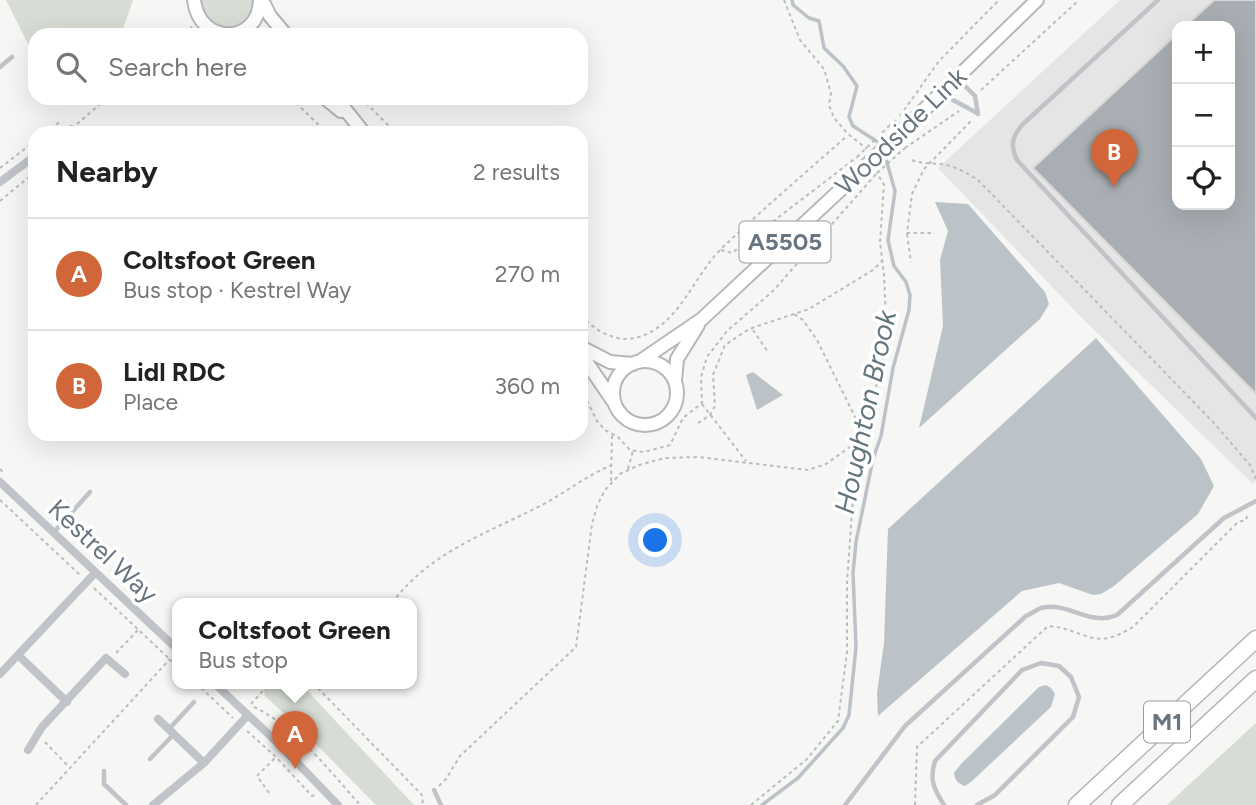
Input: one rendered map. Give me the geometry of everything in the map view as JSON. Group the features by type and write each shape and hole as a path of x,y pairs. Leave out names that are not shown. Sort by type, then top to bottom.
{"highway":[{"name":"M1","path":"1077,805 1256,639"},
{"name":"M1","path":"1120,805 1256,679"}],"main road":[{"path":"244,28 254,21 261,0"},
{"path":"261,0 280,28"},
{"name":"Woodside Link","path":"636,363 702,319 867,165 892,132 940,93 1037,0"},
{"path":"194,4 205,26 209,28"},
{"path":"334,105 358,126"},
{"path":"342,105 352,120"},
{"name":"Woodside Link","path":"675,381 675,366 679,353 702,319"},
{"path":"588,351 610,362 648,362 664,368 675,381"},
{"name":"A5505","path":"615,404 616,380 626,368 636,363"},
{"name":"A5505","path":"588,364 620,413 636,424 655,424 664,419 675,405 675,381"}],"street":[{"path":"0,182 28,161"},
{"name":"Kestrel Way","path":"1,486 172,644"},
{"path":"0,674 95,573"},
{"path":"18,655 67,702"},
{"path":"28,750 37,734 106,659 125,674"},
{"path":"220,689 338,805"},
{"path":"153,805 204,763 248,715"},
{"path":"158,719 204,763"}],"lane":[{"path":"1158,0 1036,110 1014,135 1013,151 1017,160 1256,418"},
{"path":"0,67 12,57"},
{"path":"956,78 975,96 978,114"},
{"path":"940,93 978,114"},
{"path":"53,533 90,492"},
{"path":"845,805 905,726 1026,616 1040,608 1060,607 1090,618 1106,620 1117,615 1224,518 1256,502"},
{"path":"944,805 932,786 931,773 935,761 1022,670 1041,663 1059,666 1071,677 1079,697 1073,717 995,795 978,805"},
{"path":"150,759 194,702"},
{"path":"104,771 104,784 126,805"},
{"path":"434,790 441,805"}],"path":[{"path":"784,0 800,40 824,69 831,93 829,105 834,118 868,150"},
{"path":"747,462 702,404 701,377 707,357 727,331 774,291 892,132 899,117 939,61 999,0"},
{"path":"980,91 1079,0"},
{"path":"75,126 99,105"},
{"path":"298,105 320,126"},
{"path":"368,105 389,126"},
{"path":"720,250 732,253 867,165 905,148 958,112"},
{"path":"911,262 907,233 912,194 929,164 978,114"},
{"path":"588,324 612,338 638,337 657,327 687,296 720,250 848,134"},
{"path":"0,168 28,146"},
{"path":"912,160 962,170 978,180 1213,422 1250,465 1256,479"},
{"path":"751,805 807,759 838,721 847,652 847,583 853,497 863,433 887,342 880,242 884,185 867,165"},
{"path":"0,201 28,178"},
{"path":"907,233 931,233"},
{"path":"698,423 710,415 715,406 713,375 725,345 752,328 809,309 873,270 882,261"},
{"path":"794,314 803,320 817,341 863,433"},
{"path":"752,328 768,352"},
{"path":"588,402 597,421 634,450 644,452 670,445 683,418 702,404"},
{"path":"611,484 612,433"},
{"path":"424,803 446,779 460,756 576,647 592,524 597,506 611,484 628,471 665,458 698,457 808,470 840,456 857,442 863,433"},
{"path":"628,471 634,450"},
{"path":"395,598 427,567 465,541 535,509 582,482 589,474 612,465"},
{"path":"915,805 918,747 1048,626 1062,627 1080,636 1099,639 1119,636 1134,626 1238,522 1246,520 1249,504"},
{"path":"106,659 118,652 138,630"},
{"path":"36,805 170,659"},
{"path":"201,689 276,757 312,796 317,795"},
{"path":"264,689 249,704 272,715 325,764 360,805"},
{"path":"318,689 422,795 424,803"},
{"path":"37,734 70,768"},
{"path":"269,793 257,776 276,757"}],"shaded area":[{"path":"6,0 133,0 123,28 28,28 28,44"},
{"path":"201,0 254,0 250,13 243,22 225,28 209,21"},
{"path":"1120,0 1256,0 1256,481 1253,484 1083,319 938,168"},
{"path":"935,202 968,204 1045,292 1049,304 1040,319 919,428 943,326 940,260 948,231"},
{"path":"1096,338 1201,459 1214,486 1198,514 1101,594 1093,595 1059,583 1022,591 878,716 877,693 884,643 888,529"},
{"path":"753,372 783,395 757,410 746,375"},
{"path":"1046,685 1055,694 1051,707 971,782 965,786 957,781 954,773 961,764 1039,687"},
{"path":"264,689 306,689 414,805 376,805 265,696"},
{"path":"1256,723 1256,805 1167,805"}],"building":[{"path":"1214,0 1256,0 1256,394 1033,168 1172,39 1172,210 1235,210 1235,21 1191,21"}],"waterway":[{"name":"Houghton Brook","path":"792,0 793,5 809,18 819,21 824,48 843,66 857,86 849,117 853,126 881,144"},
{"name":"Houghton Brook","path":"762,805 798,778 843,728 849,715 856,647 853,573 856,542 873,459 881,436 893,368 909,310 910,295 906,282 894,266 888,240 895,191 884,152"}],"place":[{"name":"Lidl RDC","path":"1114,187"},
{"name":"Coltsfoot Green","path":"295,769"}]}
